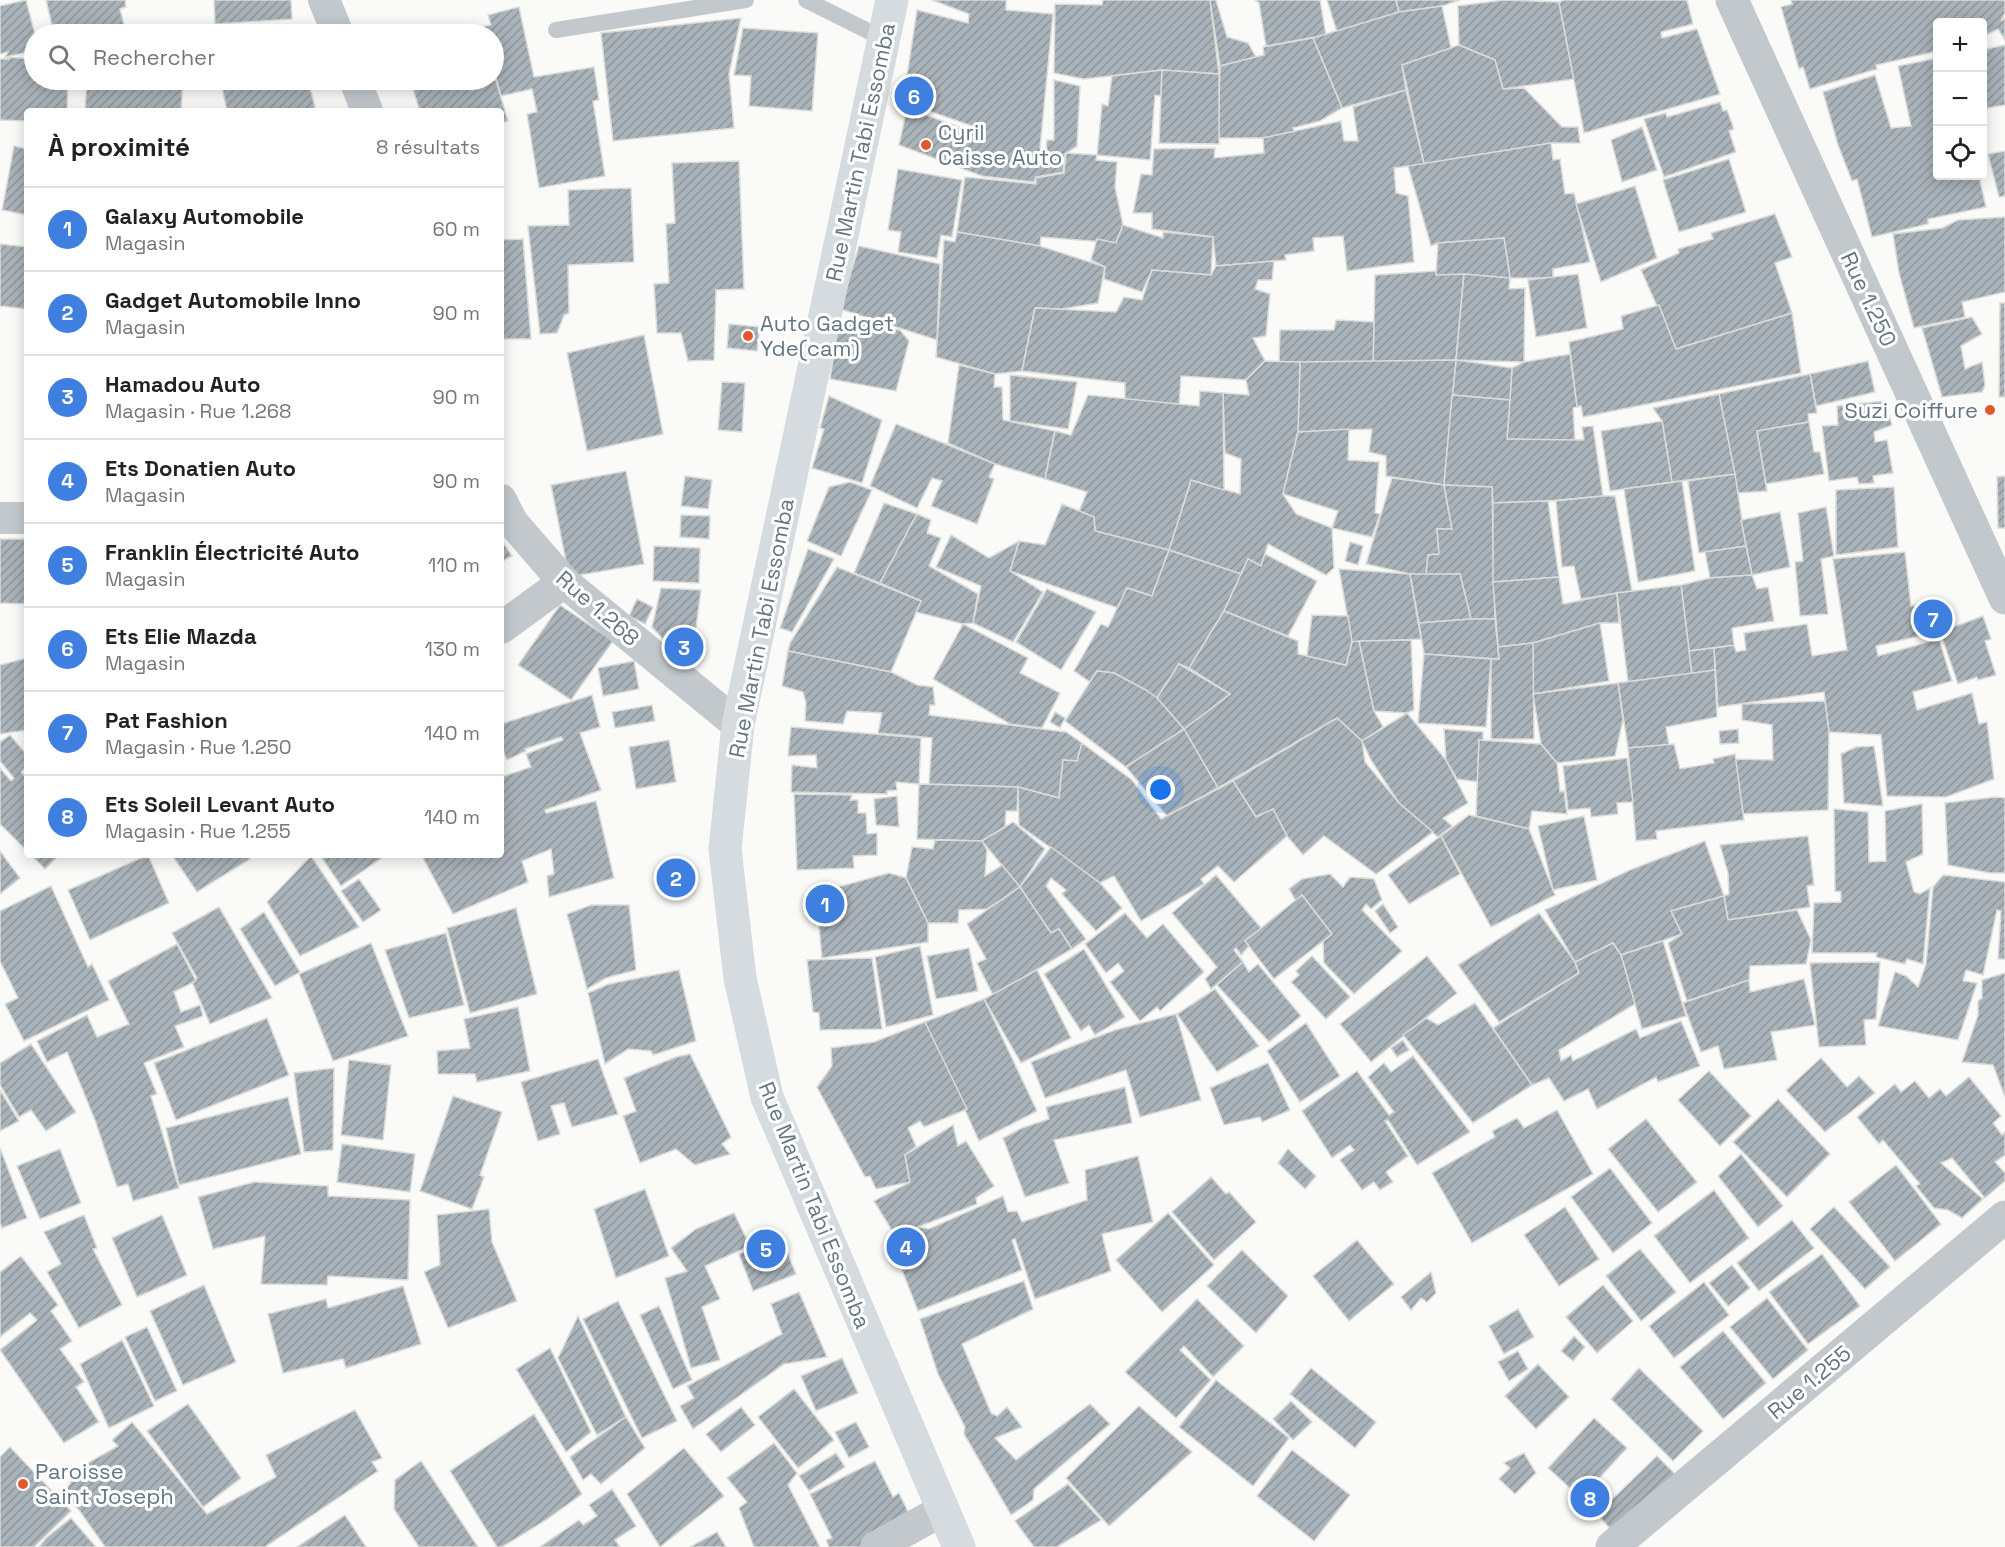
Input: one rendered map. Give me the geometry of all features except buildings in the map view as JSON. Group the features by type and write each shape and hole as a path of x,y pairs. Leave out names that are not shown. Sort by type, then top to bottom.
{"main road":[{"name":"Rue Martin Tabi Essomba","path":"892,0 738,725 725,849 740,978 767,1097 959,1547"}],"street":[{"path":"324,0 334,24"},
{"name":"Rue 1.250","path":"1732,0 2005,598"},
{"path":"359,90 366,108"},
{"name":"Rue 1.268","path":"504,506 512,522 564,582 738,725"},
{"path":"0,518 24,518"},
{"path":"504,626 564,582"},
{"name":"Rue 1.255","path":"1612,1547 2005,1217"},
{"path":"876,1547 943,1510"}],"lane":[{"path":"556,30 746,0"},
{"path":"806,0 884,39"}],"place":[{"name":"Ets Elie Mazda","path":"914,96"},
{"name":"Cyril Caisse Auto","path":"926,145"},
{"name":"Auto Gadget Yde(cam)","path":"748,336"},
{"name":"Suzi Coiffure","path":"1990,410"},
{"name":"Pat Fashion","path":"1933,619"},
{"name":"Hamadou Auto","path":"684,647"},
{"name":"Gadget Automobile Inno","path":"676,878"},
{"name":"Galaxy Automobile","path":"825,904"},
{"name":"Ets Donatien Auto","path":"906,1247"},
{"name":"Franklin Électricité Auto","path":"766,1249"},
{"name":"Paroisse Saint Joseph","path":"23,1484"},
{"name":"Ets Soleil Levant Auto","path":"1590,1498"}]}
